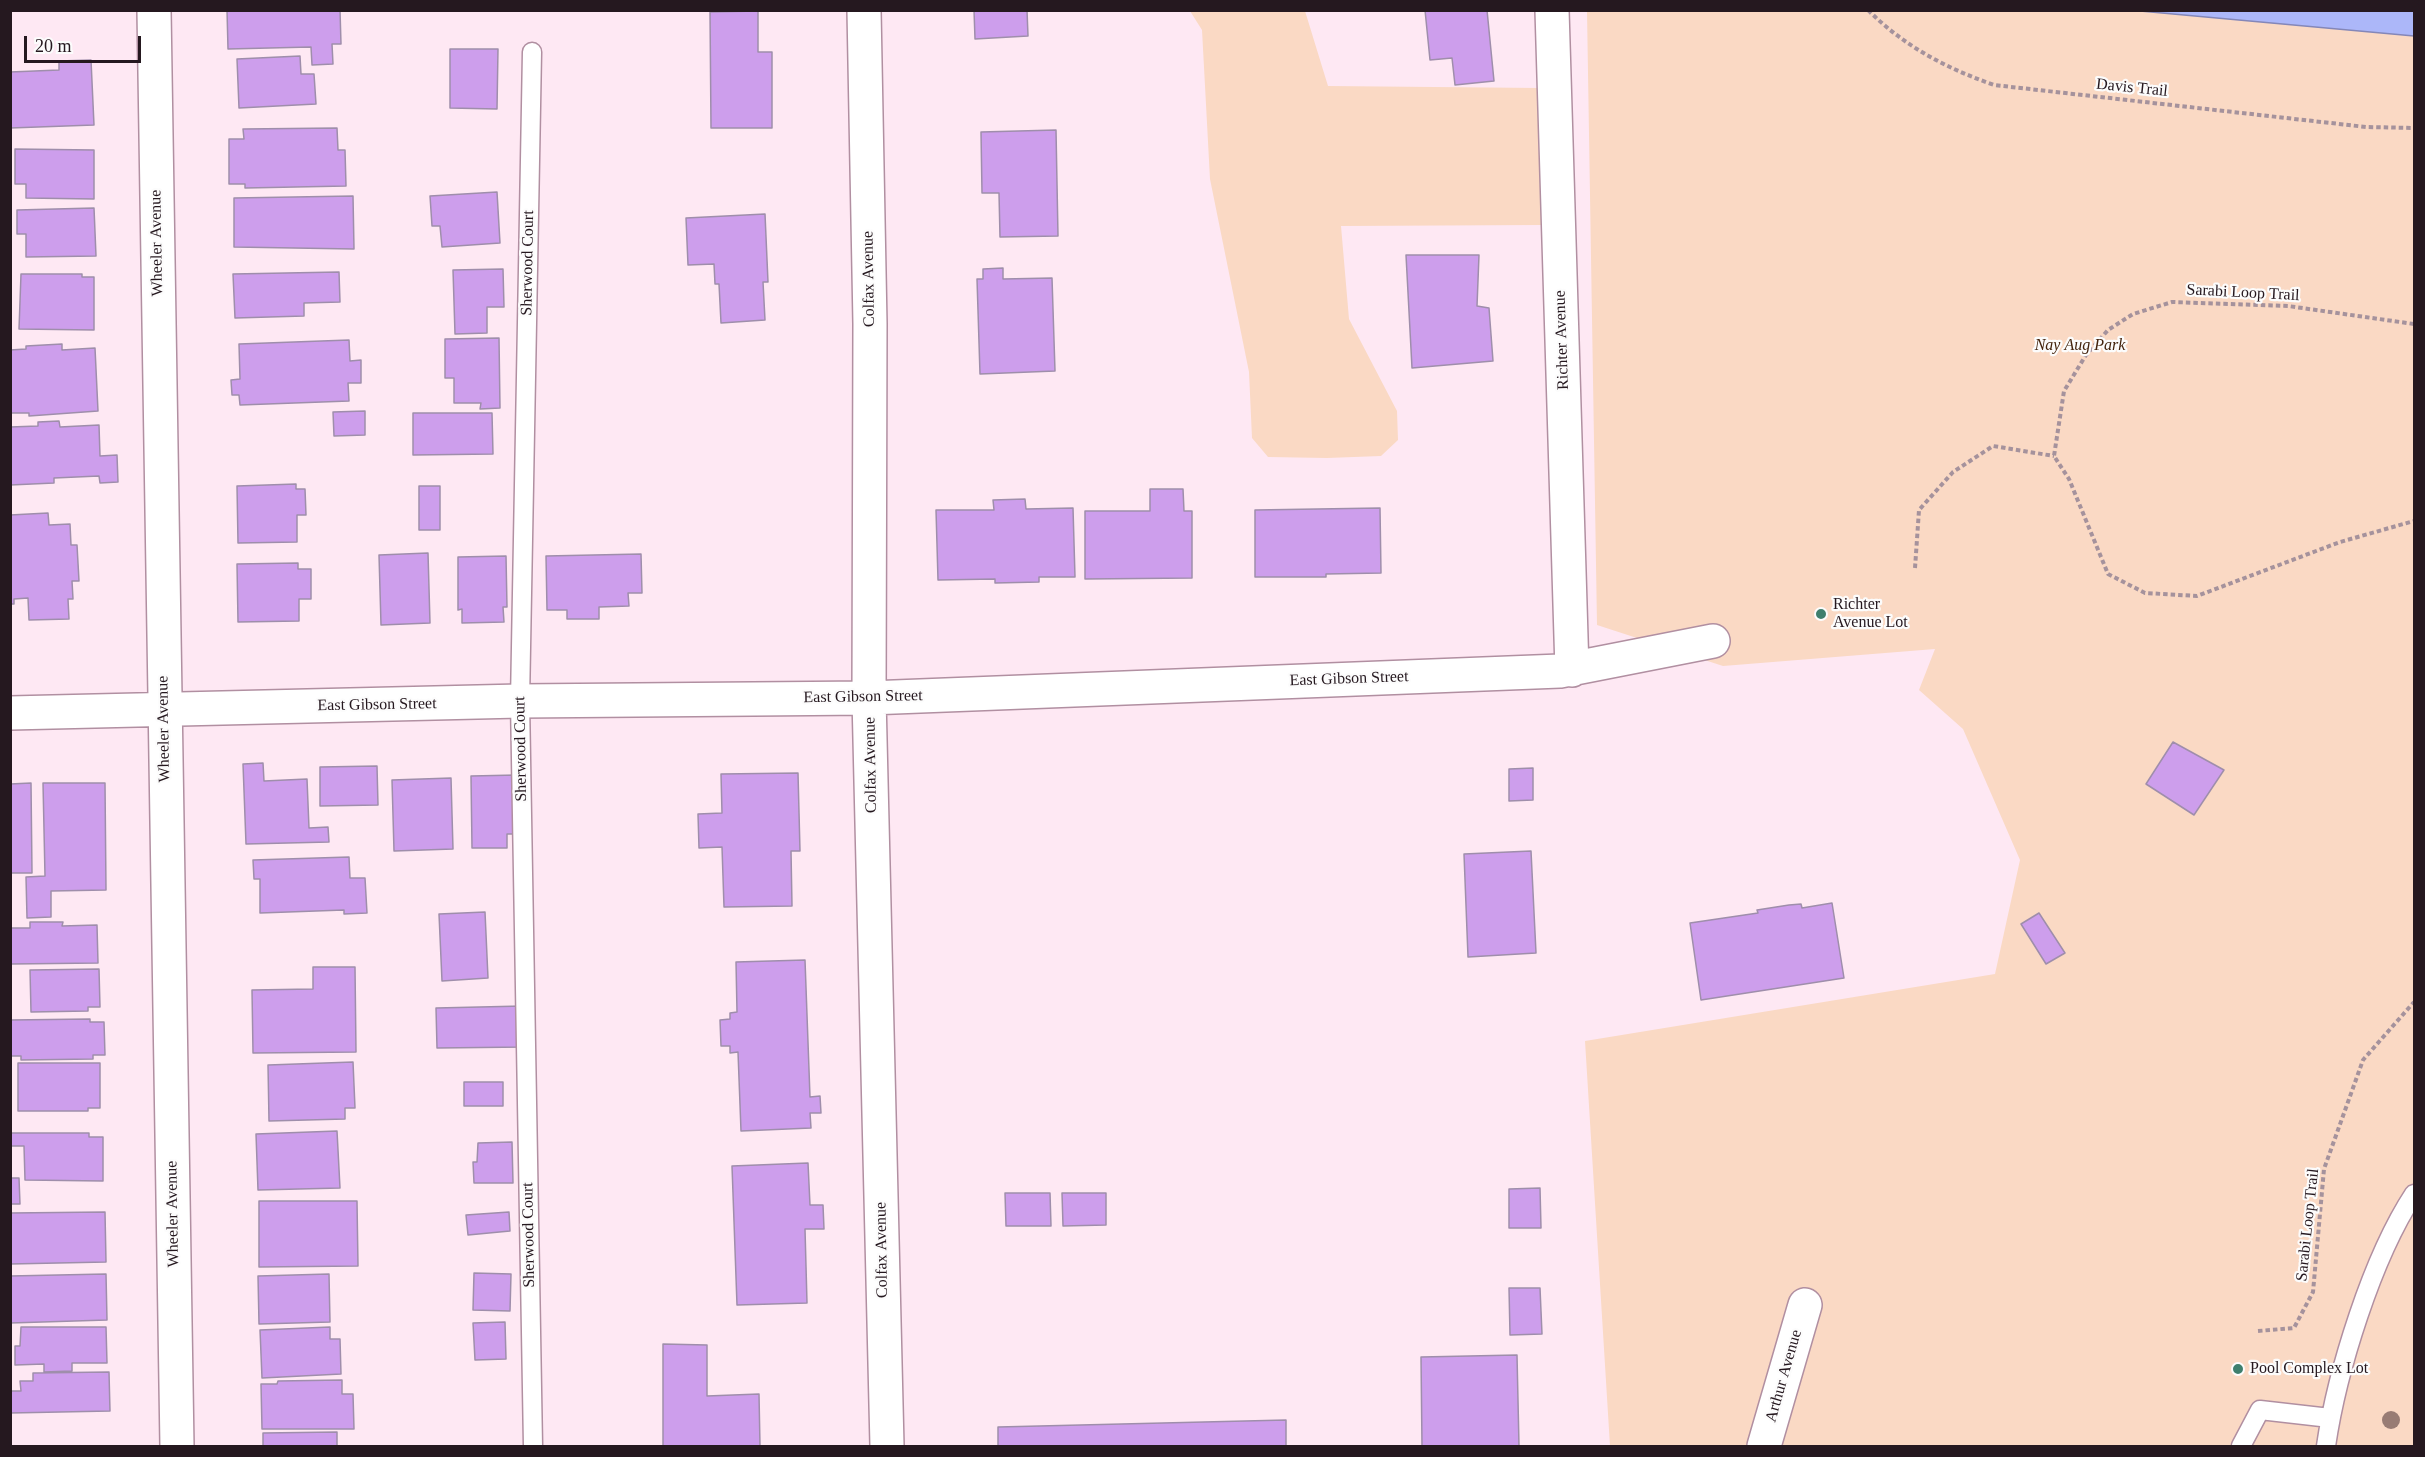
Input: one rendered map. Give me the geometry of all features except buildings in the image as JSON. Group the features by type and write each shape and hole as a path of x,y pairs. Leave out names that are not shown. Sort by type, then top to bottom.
{"street":[{"name":"Wheeler Avenue","path":"154,10 163,710 177,1446"},
{"name":"Colfax Avenue","path":"864,10 870,324 869,698 887,1446"},
{"name":"Richter Avenue","path":"1552,10 1572,670"},
{"name":"East Gibson Street","path":"10,714 520,701 869,698 1572,670 1713,641"},
{"name":"Arthur Avenue","path":"1764,1446 1804,1305"}],"lane":[{"name":"Sherwood Court","path":"532,52 520,701 533,1446"},
{"path":"2326,1446 2330,1418 2352,1338 2370,1287 2399,1220 2415,1194"},
{"path":"2241,1446 2260,1410 2330,1418"}],"path":[{"name":"Davis Trail","path":"1868,10 1890,32 1952,70 1994,85 2366,127 2415,128"},
{"name":"Sarabi Loop Trail","path":"2054,456 2064,391 2086,355 2108,330 2133,314 2172,302 2289,306 2415,324"},
{"path":"1915,568 1919,510 1953,472 1993,446 2054,456 2069,479 2108,574 2145,593 2197,596 2340,542 2415,521"},
{"name":"Sarabi Loop Trail","path":"2258,1331 2294,1328 2313,1292 2324,1169 2363,1060 2415,1002"}],"green space":[{"path":"1190,11 1305,11 1328,86 1540,88 1542,225 1341,226 1349,319 1397,411 1398,440 1381,456 1268,457 1252,438 1249,372 1210,179 1202,30"},
{"name":"Nay Aug Park","path":"1587,11 2414,11 2414,1446 1610,1446 1585,1041 1995,974 2020,860 1963,729 1919,690 1935,649 1723,666 1597,625"}],"water":[{"path":"2140,11 2414,11 2414,36"}],"place":[{"name":"Richter Avenue Lot","path":"1821,614"},
{"name":"Pool Complex Lot","path":"2238,1369"}]}
